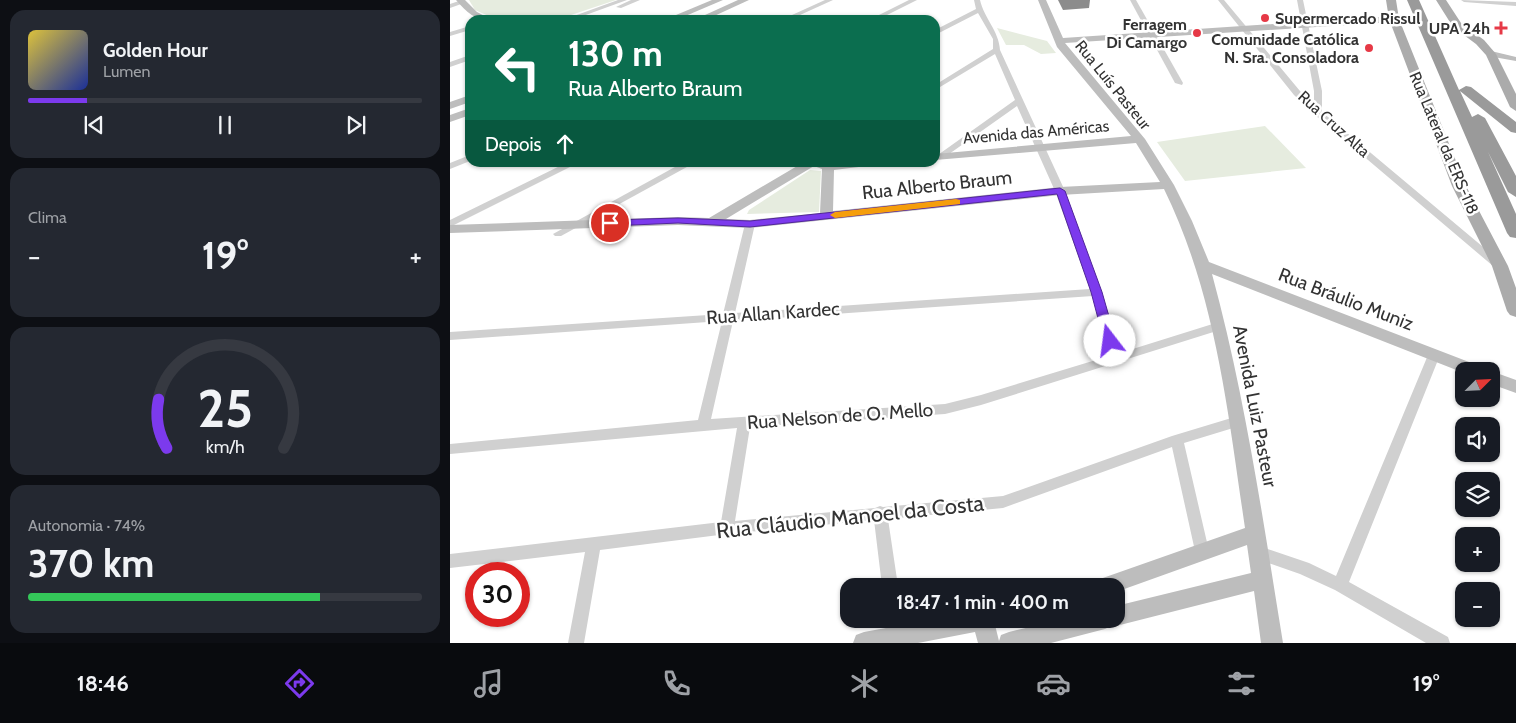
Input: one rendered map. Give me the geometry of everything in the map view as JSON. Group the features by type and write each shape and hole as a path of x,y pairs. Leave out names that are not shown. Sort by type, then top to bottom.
{"highway":[{"path":"1412,0 1516,233"},
{"path":"1422,0 1516,192"},
{"path":"1466,90 1516,129"}],"main road":[{"name":"Rua Lateral da ERS-118","path":"1391,0 1394,19 1459,186 1500,266 1516,311"},
{"path":"1441,0 1457,25 1480,42 1491,54 1516,107"}],"street":[{"path":"580,15 624,0"},
{"path":"594,15 636,0"},
{"path":"681,15 719,0"},
{"path":"709,15 745,0"},
{"path":"796,15 830,0"},
{"path":"882,15 914,0"},
{"path":"977,0 979,10 996,38 997,50 1018,101 1042,148 1060,191 1097,292 1115,357"},
{"name":"Rua Luís Pasteur","path":"1042,0 1059,41 1139,139 1168,184"},
{"path":"1133,0 1179,83"},
{"name":"Rua Cruz Alta","path":"1221,0 1243,29 1318,113 1500,266"},
{"path":"1300,0 1318,91 1318,113"},
{"path":"1464,0 1516,4"},
{"path":"456,11 461,1 476,15"},
{"path":"940,30 979,10"},
{"path":"1059,41 1394,19"},
{"path":"450,34 465,30"},
{"path":"940,85 997,50"},
{"path":"1491,54 1515,59"},
{"path":"450,65 465,59"},
{"path":"1499,70 1515,59"},
{"path":"1298,92 1318,91"},
{"path":"450,106 465,100"},
{"path":"940,155 1018,101"},
{"path":"450,119 465,113"},
{"name":"Avenida das Américas","path":"940,157 1139,139"},
{"path":"450,166 465,160"},
{"path":"450,224 566,167"},
{"path":"558,234 683,167"},
{"path":"450,238 673,229 710,224 804,167"},
{"path":"826,216 828,167"},
{"name":"Rua Alberto Braum","path":"710,224 750,224 1060,191 1168,184"},
{"name":"Avenida Luiz Pasteur","path":"1168,184 1186,221 1202,265 1219,326 1238,422 1264,579 1272,643"},
{"path":"450,229 678,220 710,224"},
{"path":"704,425 750,224"},
{"path":"1461,234 1486,237"},
{"name":"Rua Bráulio Muniz","path":"1202,265 1455,363"},
{"name":"Rua Allan Kardec","path":"450,336 1097,292"},
{"name":"Rua Nelson de O. Mello","path":"450,449 704,425 945,409 982,400 1219,326"},
{"path":"1340,585 1434,355"},
{"path":"1500,381 1516,387"},
{"path":"727,528 744,422"},
{"name":"Rua Cláudio Manoel da Costa","path":"450,561 727,528 880,512 1003,502 1177,440 1238,422"},
{"path":"1177,440 1202,551"},
{"path":"880,512 889,578"},
{"path":"1125,579 1256,533"},
{"path":"576,643 594,543"},
{"path":"1259,553 1304,568 1340,585 1442,643"},
{"path":"1125,614 1264,579"},
{"path":"864,643 896,628"},
{"path":"986,628 989,643"},
{"path":"1009,643 1069,628"}],"shaded area":[{"path":"469,0 616,0 571,15 486,15 475,10"},
{"path":"997,28 1047,41 1056,53 1041,54 1024,45 1006,45"},
{"path":"1265,126 1306,168 1185,181 1157,142"},
{"path":"810,170 821,171 819,212 747,214 749,210"}],"slow traffic":[{"path":"835,215 956,202"}],"place":[{"name":"Supermercado Rissul","path":"1265,18"},
{"name":"UPA 24h","path":"1501,28"},
{"name":"Ferragem Di Camargo","path":"1197,33"},
{"name":"Comunidade Católica N. Sra. Consoladora","path":"1369,48"}],"route":[{"path":"610,223 678,220 710,224 750,224 1060,191 1097,292 1110,341"}]}
